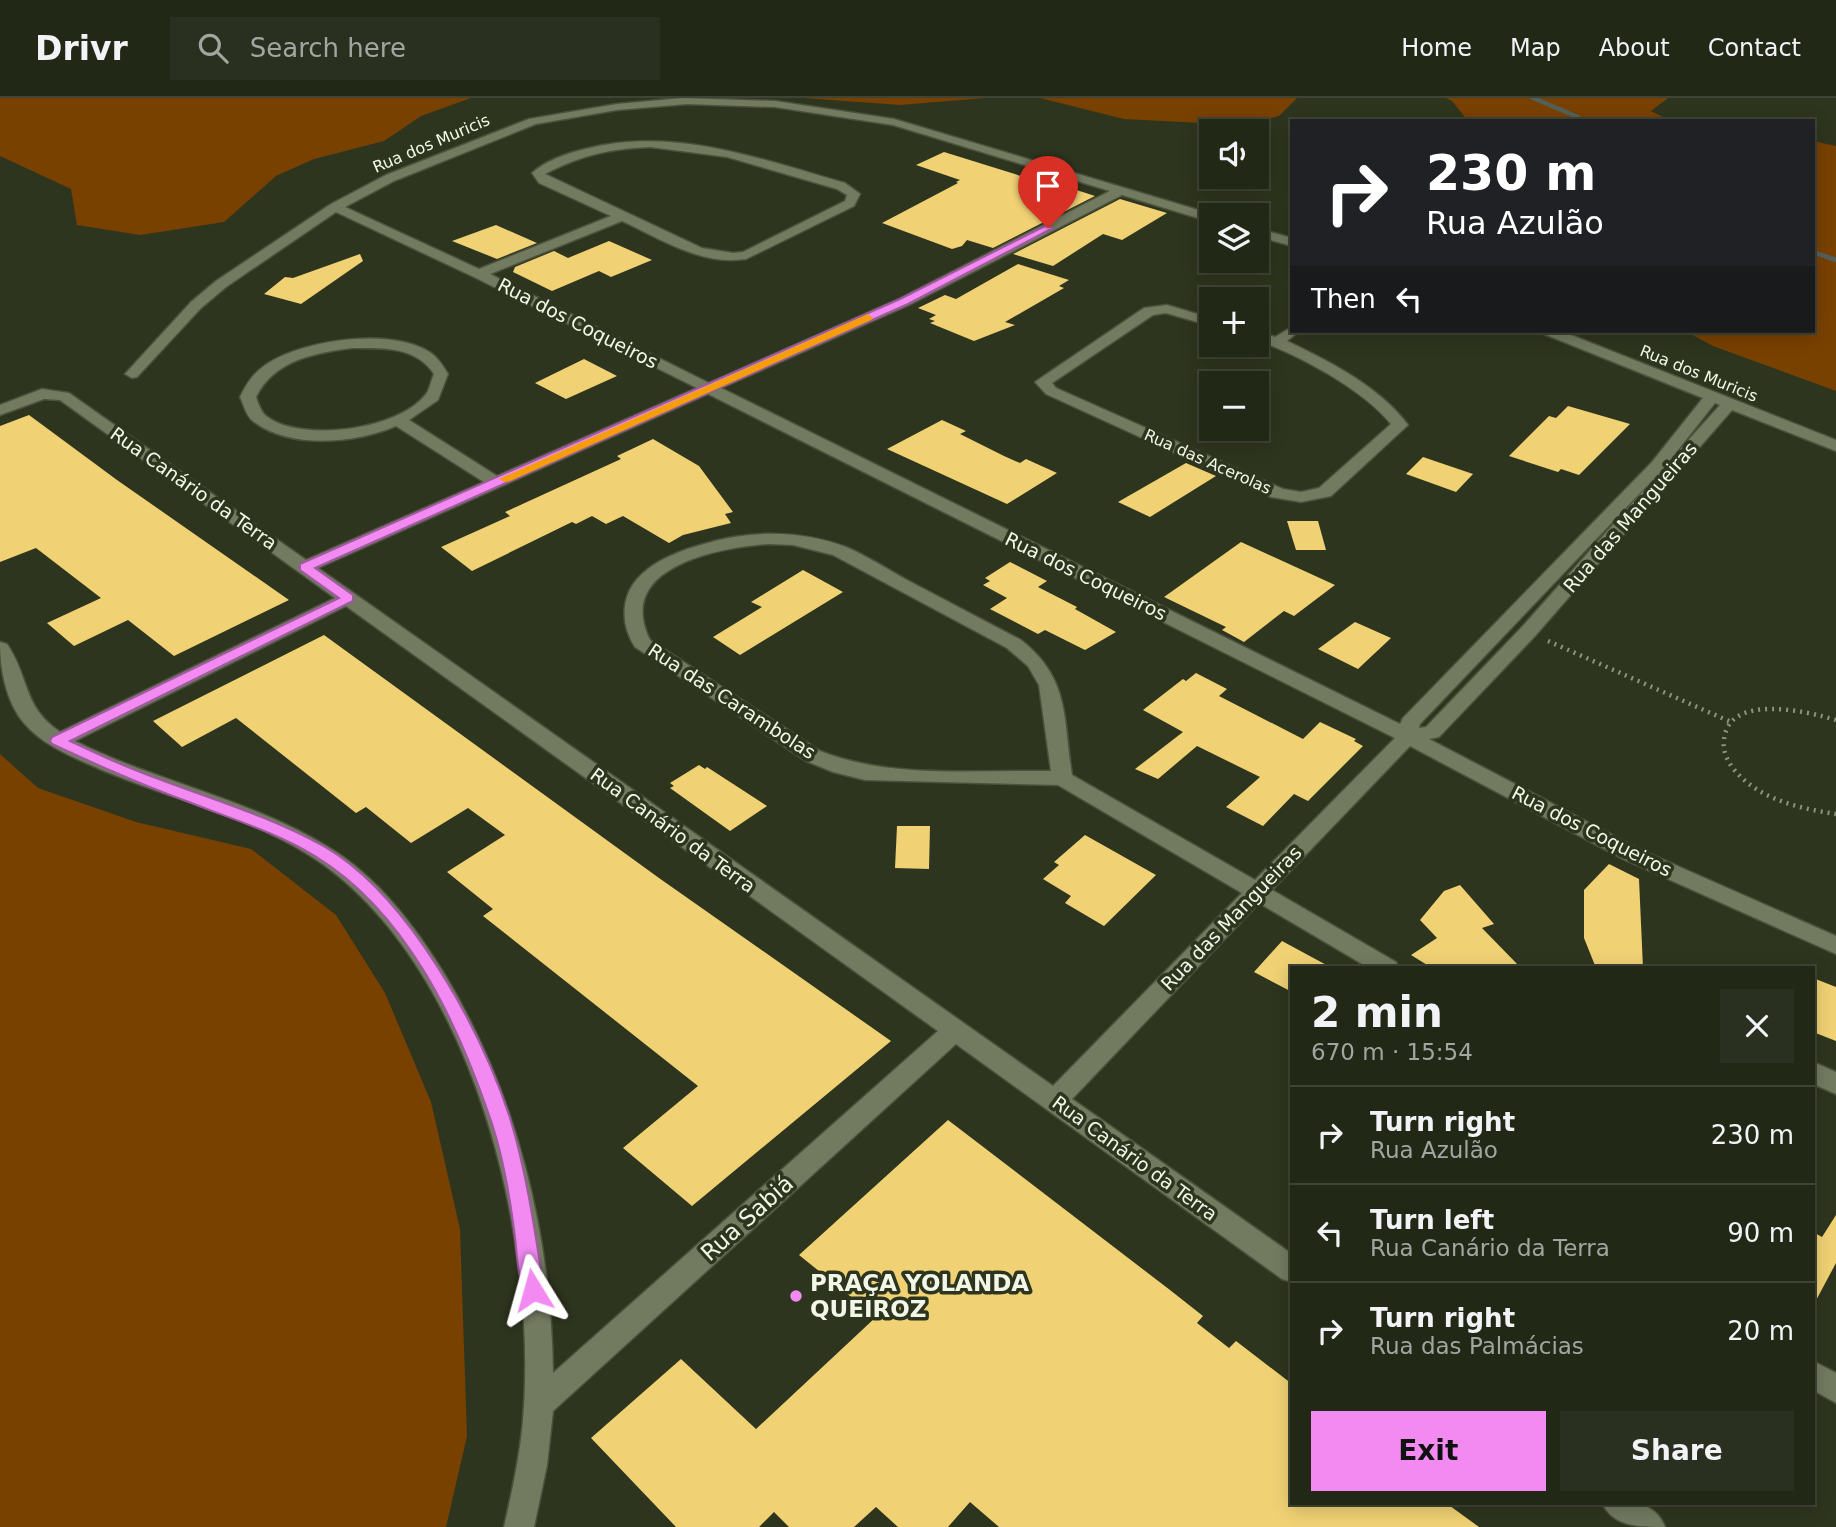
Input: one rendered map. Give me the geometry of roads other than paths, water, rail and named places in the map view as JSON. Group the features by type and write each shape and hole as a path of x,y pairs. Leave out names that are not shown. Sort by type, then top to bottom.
{"street":[{"name":"Rua dos Muricis","path":"132,374 196,305 220,284 335,206 390,178 533,121 604,109 687,101 775,104 894,122 1199,214"},
{"path":"480,274 622,216 709,255 746,255 850,203 854,194 841,186 708,148 676,144 599,146 538,173 543,180 622,216"},
{"path":"305,567 904,302 1120,191"},
{"name":"Rua dos Coqueiros","path":"335,206 480,274 1408,736 1631,854 1836,946"},
{"path":"1269,236 1290,241"},
{"name":"Rua das Acerolas","path":"1199,318 1167,309 1149,311 1043,382 1051,391 1278,493 1291,498 1314,497 1325,492 1400,425 1386,409 1296,350 1269,339"},
{"path":"1277,342 1290,332"},
{"name":"Rua dos Muricis","path":"1554,333 1836,446"},
{"path":"398,420 424,406 441,382 441,374 432,360 399,346 352,344 304,354 265,373 256,381 248,397 248,405 258,420 295,433 347,433 398,420 496,482"},
{"name":"Rua Canário da Terra","path":"0,410 42,394 64,396 1290,1269"},
{"name":"Rua das Mangueiras","path":"1408,736 1410,722 1658,464 1712,398"},
{"name":"Rua das Mangueiras","path":"1055,1100 1408,736 1432,732 1528,632 1729,404"},
{"name":"Rua das Carambolas","path":"1062,778 1049,685 1044,671 1014,644 838,550 788,541 730,541 671,562 651,575 636,591 632,606 634,623 642,643 813,756 865,773 1062,778 1385,966"},
{"path":"58,741 348,598"},
{"path":"1506,622 1528,632"},
{"path":"0,648 8,657 21,702 33,722 58,741 134,776 283,832 322,853 364,884 405,932 447,994 473,1047 500,1118 520,1197 537,1313 539,1405 529,1490 519,1527"},
{"name":"Rua Sabiá","path":"539,1405 955,1031"},
{"path":"1815,1073 1836,1084"},
{"path":"1815,1375 1836,1389"},
{"path":"1620,1505 1650,1527"}],"waterway":[{"path":"1533,98 1580,119"},
{"path":"1815,253 1836,260"}],"place":[{"name":"PRAÇA YOLANDA QUEIROZ","path":"796,1296"}]}
